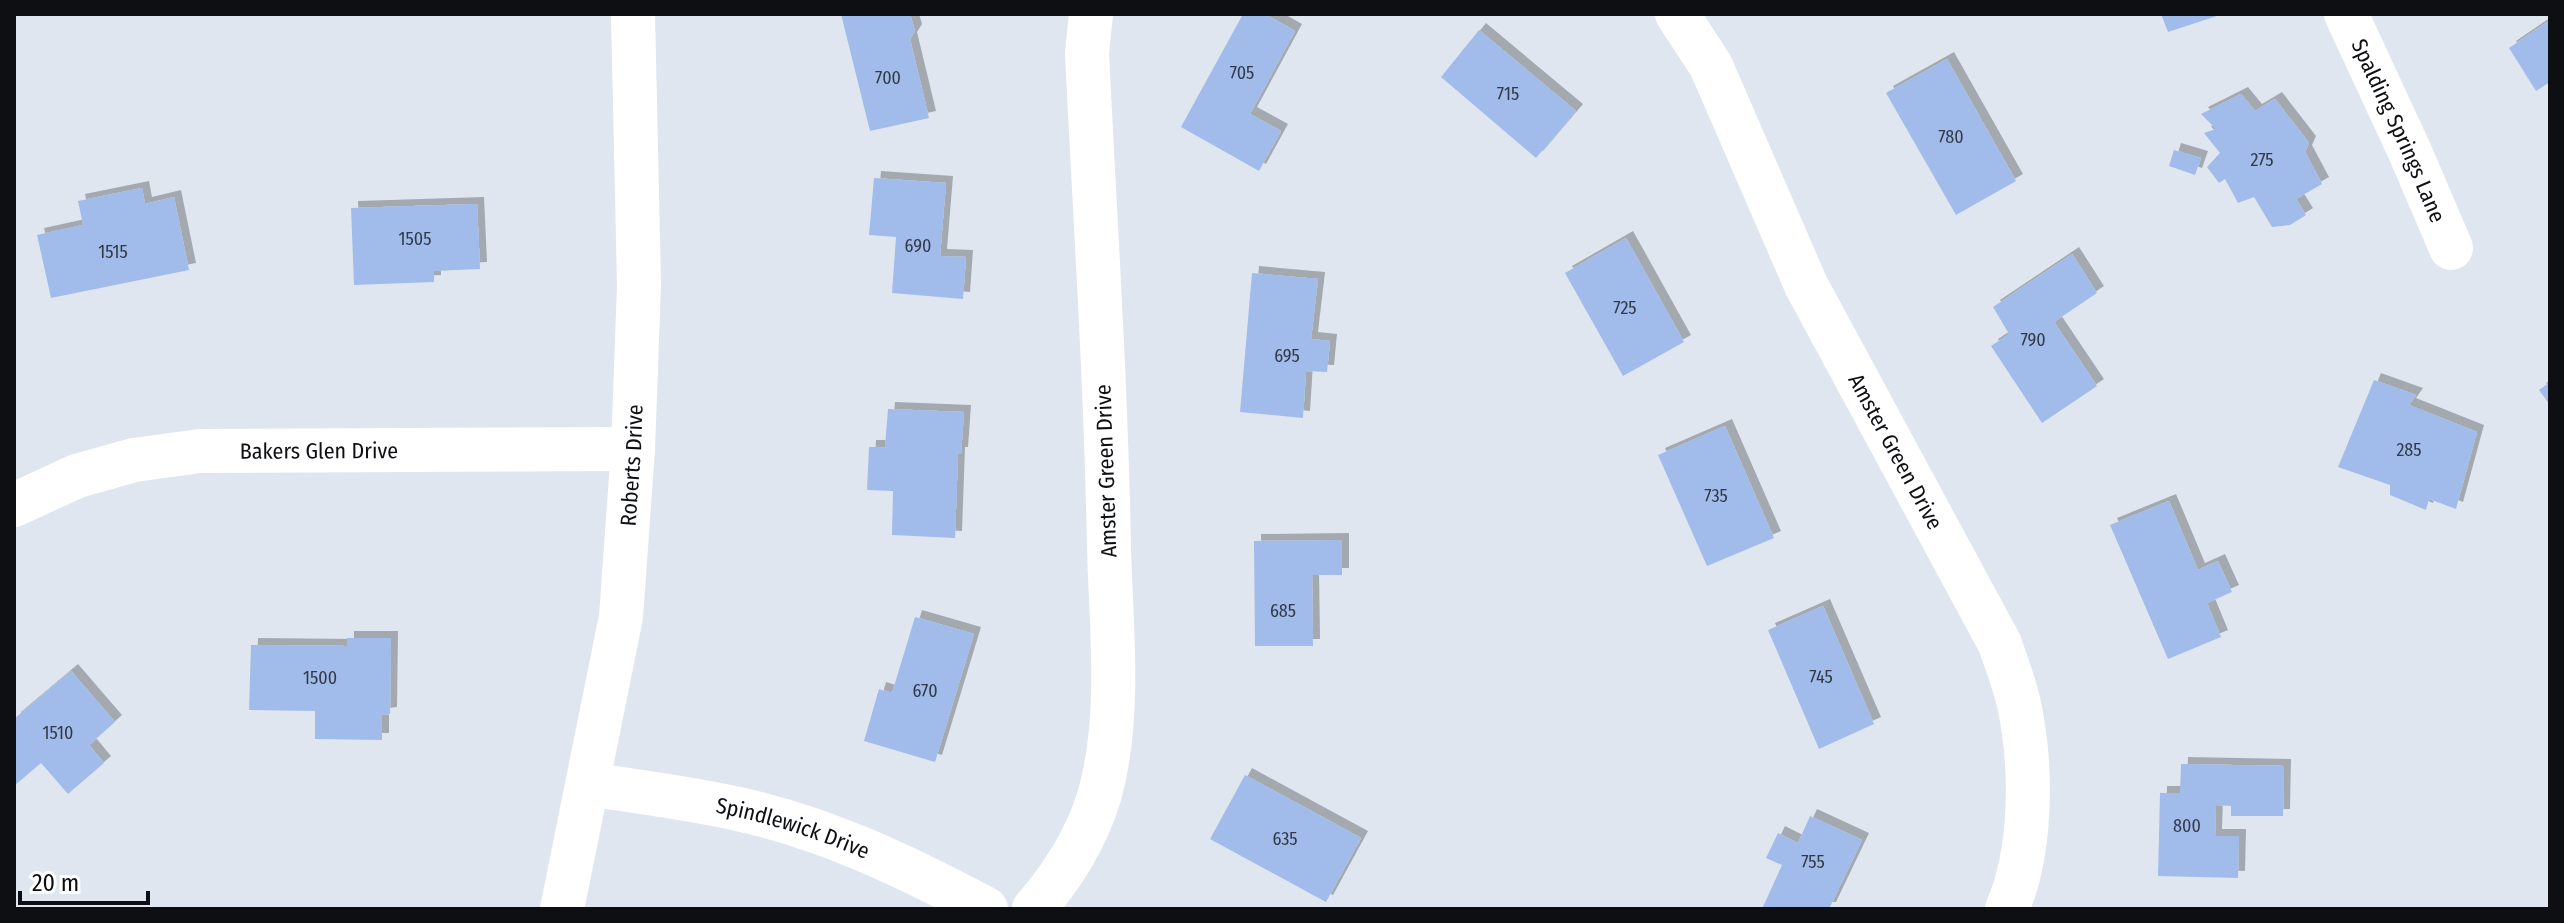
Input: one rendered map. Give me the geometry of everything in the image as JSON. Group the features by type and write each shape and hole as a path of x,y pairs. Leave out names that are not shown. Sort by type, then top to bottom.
{"street":[{"name":"Roberts Drive","path":"562,909 621,617 633,449 639,285 633,14"},
{"name":"Amster Green Drive","path":"1034,909 1056,883 1084,834 1103,781 1114,726 1108,473 1087,53 1091,14"},
{"name":"Amster Green Drive","path":"1677,14 1711,66 1806,285 2000,644 2020,708 2028,768 2026,828 2013,894 2007,909"},
{"name":"Spalding Springs Lane","path":"2346,14 2451,248"},
{"name":"Bakers Glen Drive","path":"14,505 77,476 134,460 200,451 633,449"},
{"name":"Spindlewick Drive","path":"588,784 739,809 815,830 907,867 986,909"}],"building":[{"path":"841,14 910,14 915,31 910,39 929,118 870,131"},
{"path":"1243,14 1265,14 1295,31 1250,114 1281,131 1259,171 1181,127"},
{"path":"2161,14 2220,14 2220,15 2168,32"},
{"path":"2550,20 2550,82 2536,91 2509,48"},
{"path":"1479,30 1576,111 1536,158 1441,77"},
{"path":"1947,59 2016,181 1956,215 1886,93"},
{"path":"2241,94 2255,111 2275,99 2309,143 2305,152 2322,184 2296,199 2306,215 2290,225 2272,227 2254,197 2238,203 2225,179 2219,183 2207,167 2220,153 2204,133 2216,129 2201,114"},
{"path":"2174,150 2201,158 2195,175 2169,166"},
{"path":"874,178 946,183 940,256 966,257 963,299 892,293 896,237 869,235"},
{"path":"142,188 145,204 174,197 189,270 51,298 37,235 83,225 78,201"},
{"path":"477,204 480,269 434,271 434,282 354,285 351,208"},
{"path":"1626,238 1684,342 1623,376 1565,273"},
{"path":"2072,254 2097,293 2054,322 2097,386 2042,423 1991,346 2009,334 1993,307"},
{"path":"1252,273 1318,279 1311,339 1330,341 1327,372 1306,371 1303,418 1240,412"},
{"path":"2374,380 2416,395 2409,405 2477,432 2456,509 2429,499 2426,510 2390,495 2390,485 2338,467"},
{"path":"2550,382 2550,405 2539,390"},
{"path":"888,409 964,412 961,454 958,454 955,538 892,535 893,491 867,490 869,447 885,447"},
{"path":"1725,426 1774,538 1707,566 1658,455"},
{"path":"2169,501 2198,570 2218,561 2232,592 2207,603 2221,637 2168,659 2110,525"},
{"path":"1342,540 1342,575 1312,575 1313,646 1255,646 1254,541"},
{"path":"1823,606 1874,724 1819,749 1768,630"},
{"path":"915,617 974,634 935,762 864,741 879,689 892,693"},
{"path":"347,638 391,638 390,714 382,715 382,740 315,739 315,711 249,710 251,645 347,646"},
{"path":"71,671 115,722 89,745 104,763 68,794 41,763 14,786 14,719"},
{"path":"2181,764 2284,766 2283,816 2231,816 2231,806 2216,805 2215,836 2239,836 2238,878 2158,876 2160,793 2180,793"},
{"path":"1245,775 1361,838 1326,902 1210,839"},
{"path":"1810,816 1862,840 1829,909 1762,909 1782,865 1766,858 1778,833 1798,843"}]}
